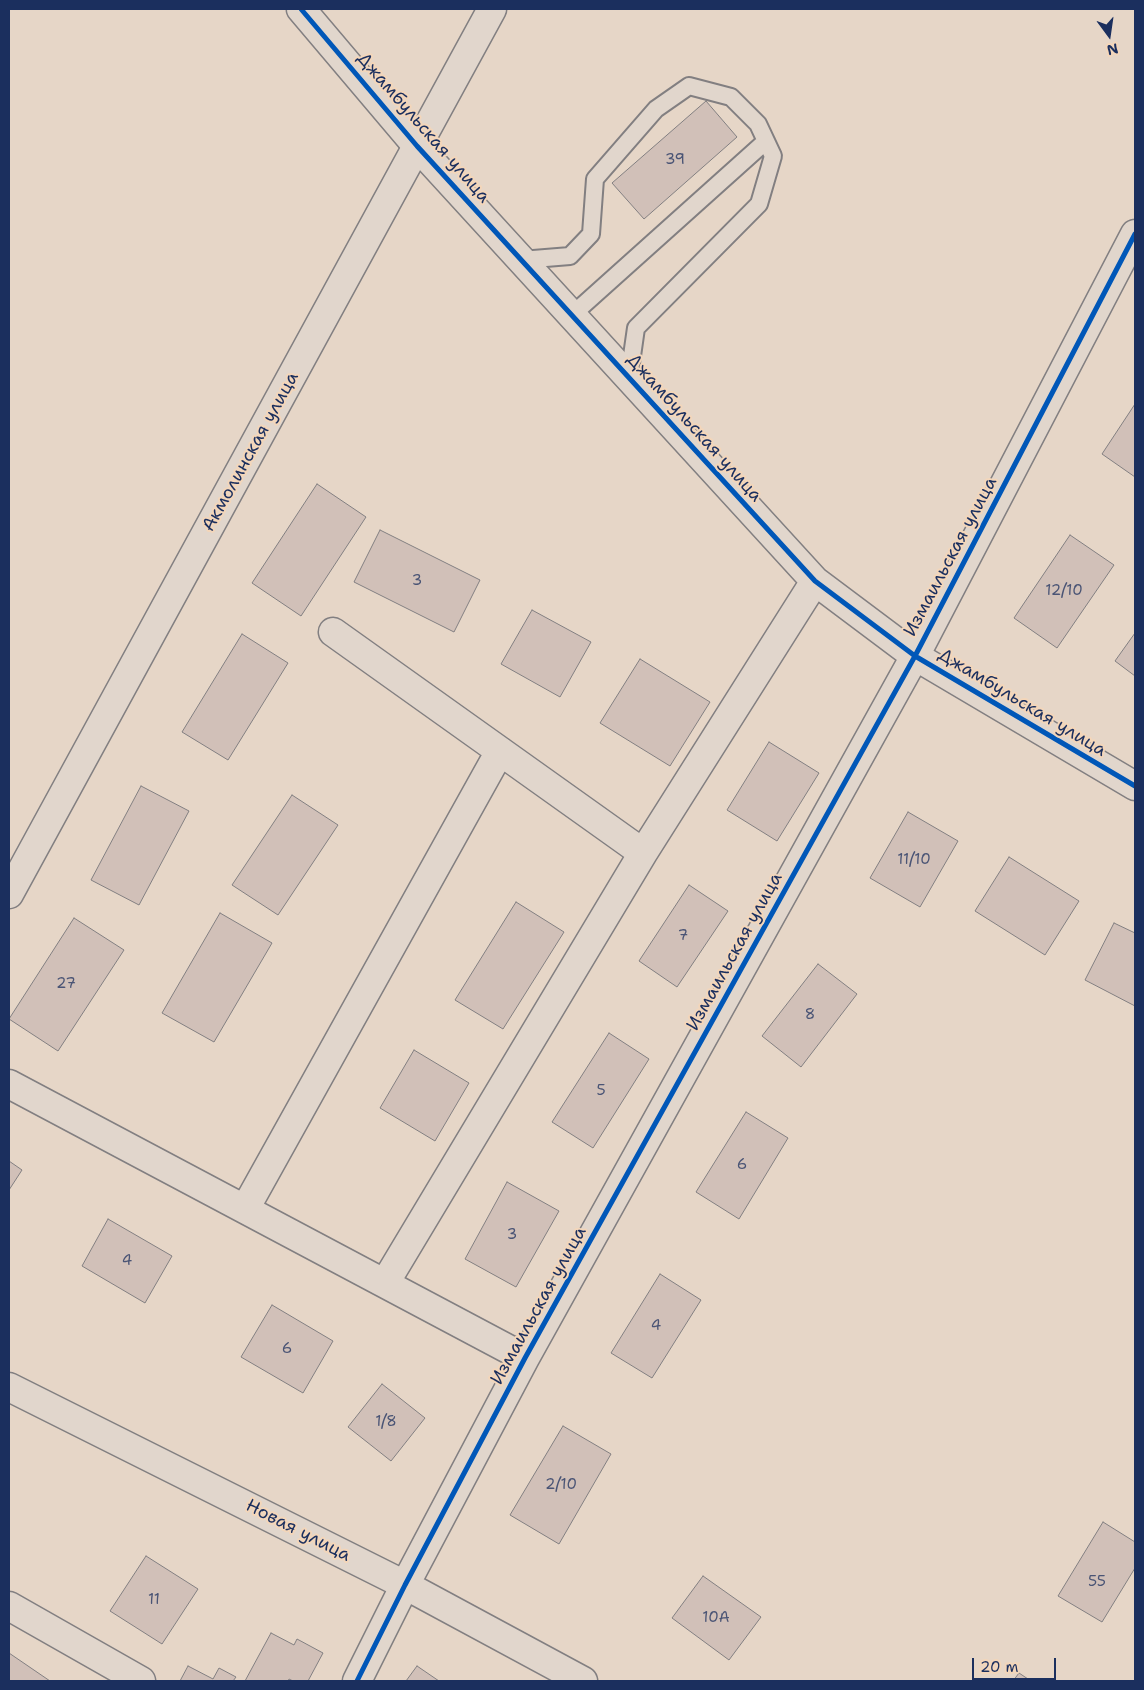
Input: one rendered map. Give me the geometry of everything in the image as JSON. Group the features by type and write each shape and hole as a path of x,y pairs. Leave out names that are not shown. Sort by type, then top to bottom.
{"street":[{"name":"Джамбульская улица","path":"301,9 417,146 815,581 915,656 1135,786"},
{"name":"Акмолинская улица","path":"9,894 492,9"},
{"name":"Измаильская улица","path":"357,1681 525,1358 915,656 1135,234"},
{"path":"385,1283 643,853 815,581"},
{"path":"333,632 643,853"},
{"path":"245,1209 500,751"},
{"path":"9,1084 525,1358"},
{"name":"Новая улица","path":"9,1387 406,1585 583,1681"},
{"path":"9,1606 141,1681"}],"lane":[{"path":"521,260 570,256 591,234 595,179 656,109 689,86 731,97 758,124 773,156 759,204 636,328 629,377"},
{"path":"572,315 766,140"}],"building":[{"path":"706,101 737,137 644,219 612,183"},
{"path":"1135,404 1135,477 1102,454"},
{"path":"317,484 366,517 301,616 252,583"},
{"path":"380,530 480,580 454,632 354,582"},
{"path":"1070,535 1114,565 1057,648 1014,618"},
{"path":"532,610 591,642 560,697 501,664"},
{"path":"1135,633 1135,676 1115,661"},
{"path":"242,634 288,663 228,760 182,732"},
{"path":"640,659 710,702 670,766 600,723"},
{"path":"769,742 819,773 777,841 727,810"},
{"path":"141,786 189,811 139,905 91,880"},
{"path":"292,795 338,825 278,915 232,885"},
{"path":"908,812 958,841 920,907 870,878"},
{"path":"1009,857 1079,901 1045,955 975,911"},
{"path":"689,885 728,911 677,987 639,961"},
{"path":"516,902 564,932 503,1029 455,1000"},
{"path":"220,913 272,943 214,1042 162,1013"},
{"path":"74,918 124,950 58,1051 9,1019"},
{"path":"1114,923 1135,933 1135,1006 1085,980"},
{"path":"818,964 857,994 801,1067 762,1036"},
{"path":"609,1033 649,1059 593,1148 552,1122"},
{"path":"414,1050 469,1083 435,1141 380,1108"},
{"path":"746,1112 788,1138 739,1219 696,1192"},
{"path":"9,1161 22,1170 9,1190"},
{"path":"507,1182 559,1211 516,1287 465,1259"},
{"path":"108,1219 172,1256 145,1303 82,1266"},
{"path":"660,1274 701,1300 652,1378 611,1353"},
{"path":"272,1305 333,1341 303,1393 241,1357"},
{"path":"382,1384 425,1418 391,1461 348,1427"},
{"path":"563,1426 611,1454 559,1544 510,1515"},
{"path":"1103,1522 1135,1542 1135,1568 1102,1622 1058,1596"},
{"path":"146,1556 198,1589 162,1644 110,1611"},
{"path":"703,1576 761,1617 729,1660 672,1618"},
{"path":"271,1633 294,1645 297,1639 323,1653 308,1681 293,1681 289,1679 288,1681 245,1681"},
{"path":"9,1653 50,1681 9,1681"},
{"path":"188,1666 213,1679 219,1668 236,1677 233,1681 180,1681"},
{"path":"417,1666 439,1681 406,1681"},
{"path":"1019,1673 1031,1681 1013,1681"}],"cycle path":[{"path":"301,9 417,146 815,581 915,656 1135,786"},
{"path":"357,1681 405,1585 525,1358 915,656 1135,234"}]}
